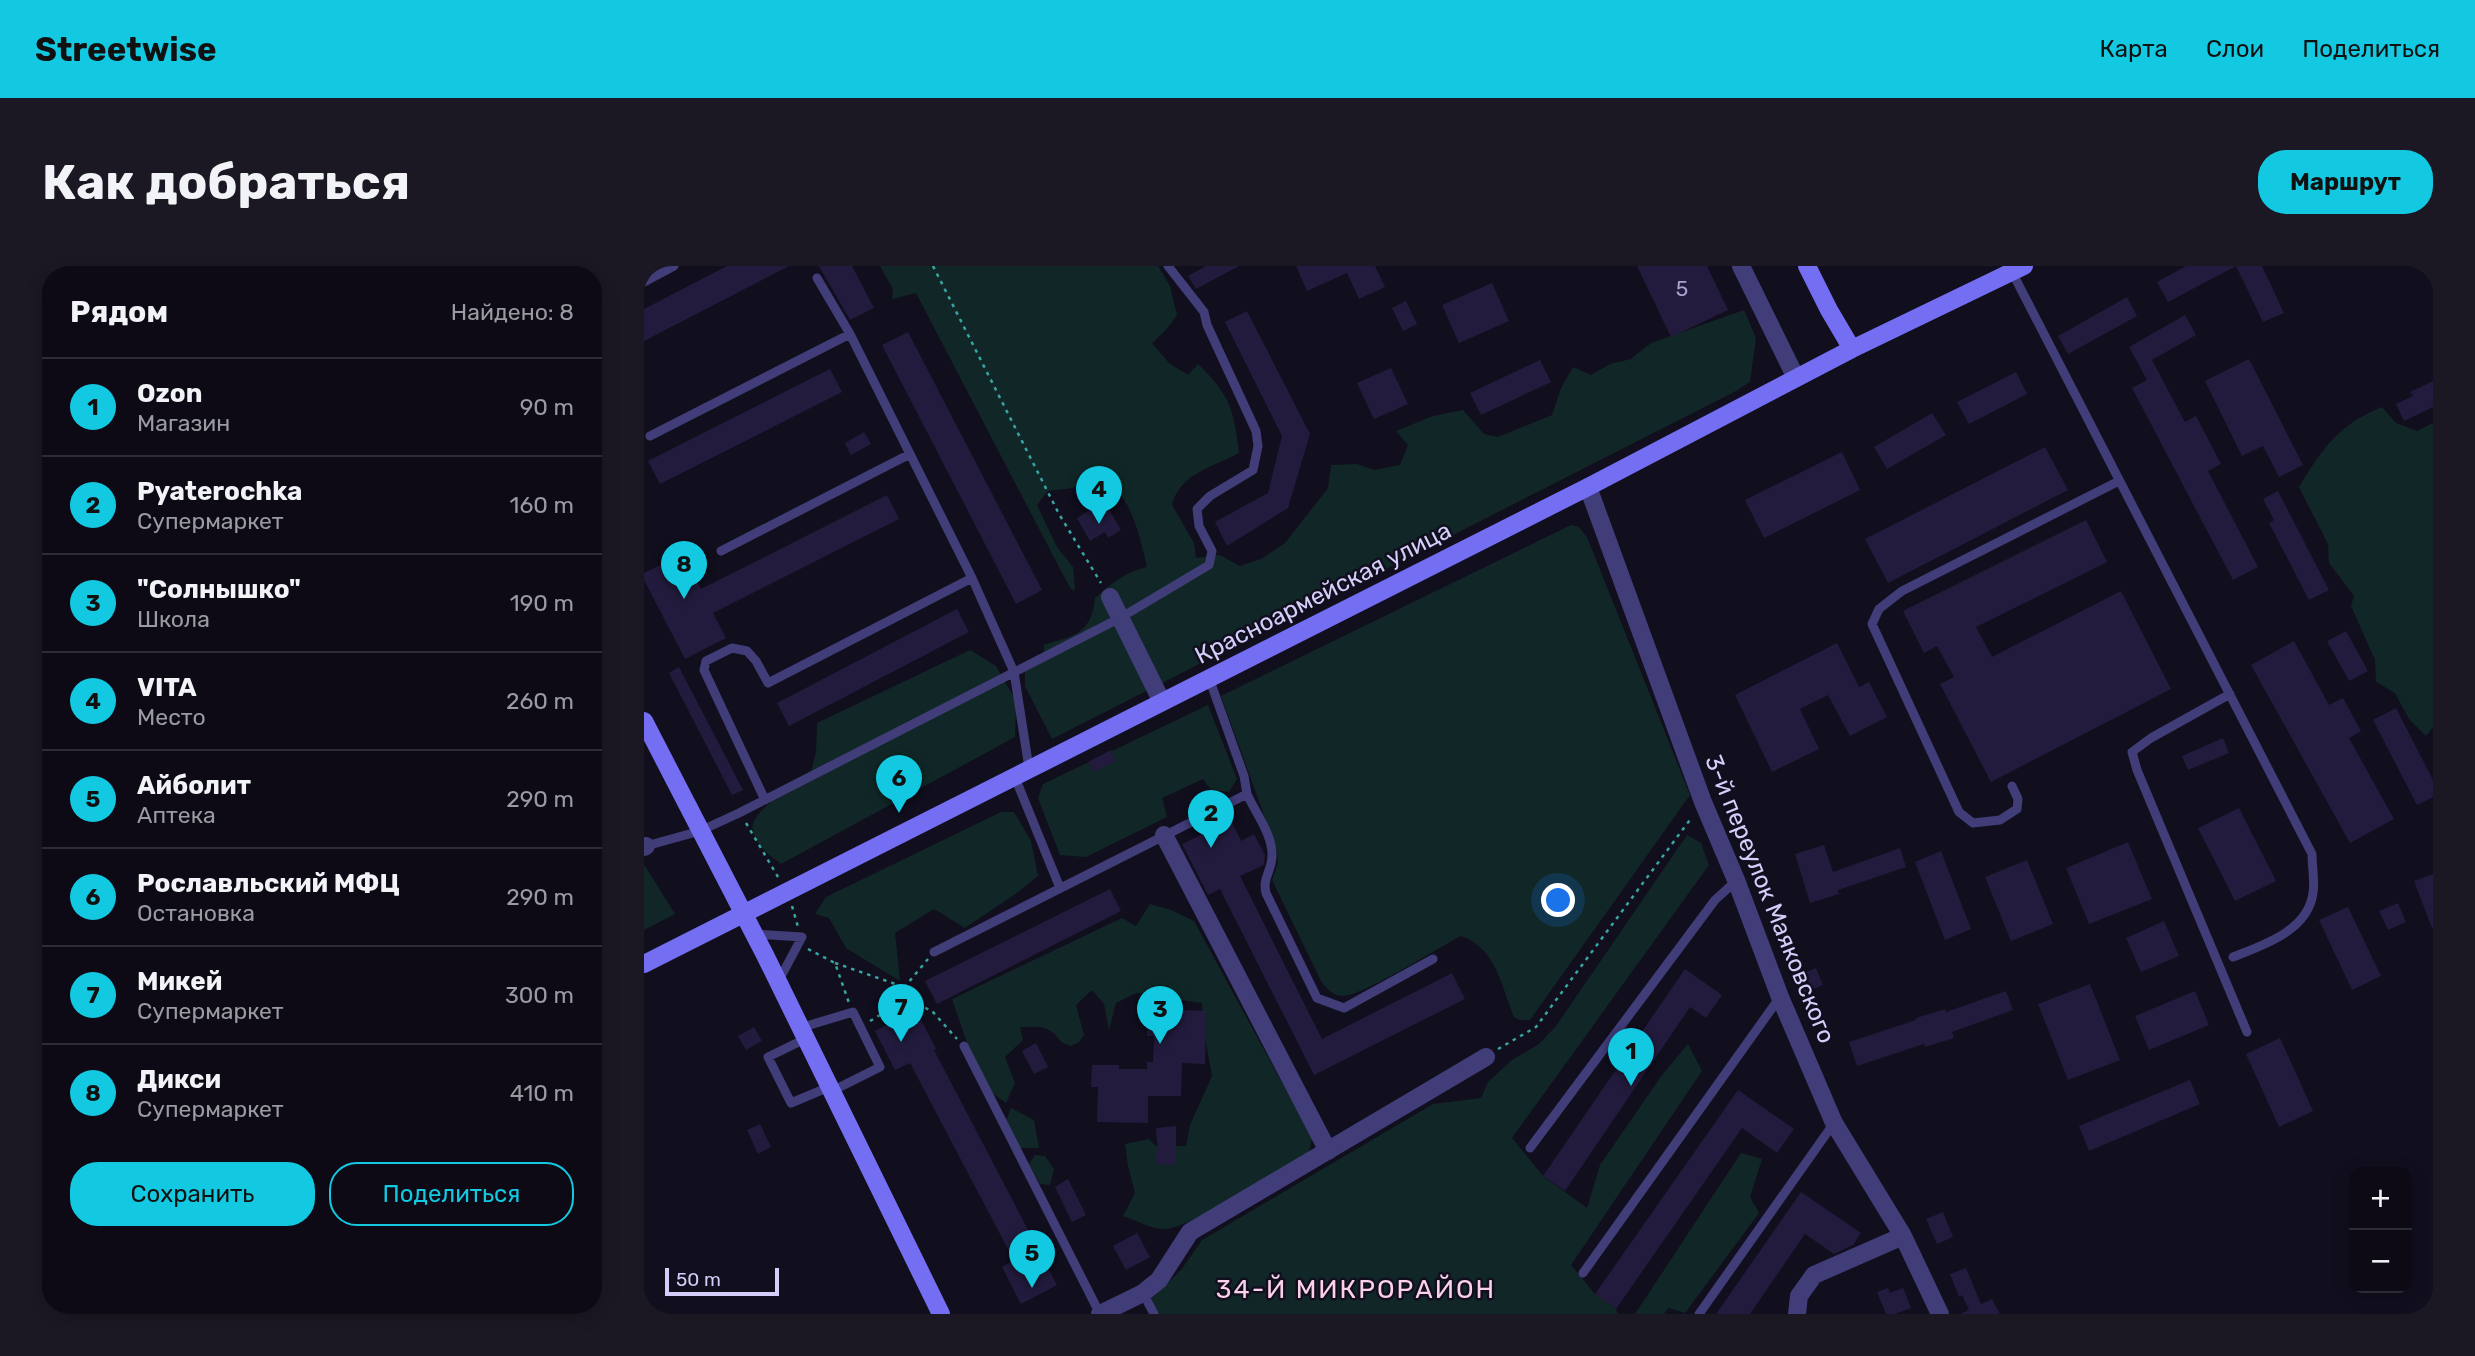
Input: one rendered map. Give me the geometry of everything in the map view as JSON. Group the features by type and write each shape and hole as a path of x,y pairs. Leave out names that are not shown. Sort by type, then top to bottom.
{"main road":[{"path":"1807,266 1852,349"},
{"name":"Красноармейская улица","path":"644,964 1588,487 1852,349 2018,269"},
{"path":"644,721 778,982 941,1314"}],"street":[{"path":"1741,266 1796,379"},
{"name":"3-й переулок Маяковского","path":"1588,487 1703,802 1780,997 1834,1123 1903,1236 1940,1314"},
{"path":"1110,597 1162,702"},
{"path":"1164,835 1328,1151"},
{"path":"1100,1314 1143,1293 1159,1280 1190,1232 1486,1056"},
{"path":"1797,1314 1799,1296 1814,1275 1903,1236"}],"lane":[{"path":"644,282 674,266"},
{"path":"645,846 700,831 739,813 1120,618 1209,565 1212,551 1199,526 1197,509 1210,496 1253,470 1258,446 1256,430 1207,325 1204,312 1168,266"},
{"path":"2018,269 2119,481 2312,854 2314,895 2301,920 2282,936 2233,957"},
{"path":"817,278 850,334 972,578 1013,672 1022,772 1060,888"},
{"path":"650,436 850,334"},
{"path":"721,551 910,454"},
{"path":"2102,459 2119,481"},
{"path":"2012,786 2018,799 2017,809 2000,820 1973,823 1959,812 1872,624 1879,609 1902,591 2119,481"},
{"path":"765,800 704,670 706,661 732,648 747,651 768,683 972,578"},
{"path":"1209,678 1244,776 1247,794 1272,846 1271,869 1264,885 1266,893 1317,998 1343,1008 1433,959"},
{"path":"2230,694 2151,738 2132,752 2137,770 2246,1032"},
{"path":"934,952 1247,794"},
{"path":"1530,1148 1715,900 1736,880"},
{"path":"753,933 802,936 778,982"},
{"path":"1583,1273 1780,997"},
{"path":"853,1013 880,1067 830,1090 791,1103 768,1057 803,1034 853,1013"},
{"path":"964,1046 1100,1314"},
{"path":"1699,1314 1834,1123"},
{"path":"1143,1293 1154,1314"}],"path":[{"path":"933,266 1059,514 1110,597"},
{"path":"1486,1056 1536,1027 1703,802"},
{"path":"739,813 779,877"},
{"path":"791,902 809,951 904,987"},
{"path":"861,1027 899,1004 904,987 934,952"},
{"path":"835,963 853,1013"},
{"path":"901,996 932,1011 964,1046"}],"green space":[{"path":"880,266 1158,266 1170,286 1177,315 1152,343 1170,364 1188,375 1198,364 1217,385 1229,404 1239,453 1189,479 1176,494 1172,505 1194,543 1196,558 1220,555 1240,566 1261,559 1285,543 1328,488 1331,465 1357,464 1374,470 1400,465 1408,445 1396,431 1433,416 1463,410 1484,434 1498,437 1552,415 1561,388 1573,367 1591,375 1610,364 1631,359 1651,343 1744,310 1756,338 1750,382 1736,391 1052,739 1025,686 1025,669 1044,660 1044,645 1073,635 1085,626 1090,619 1095,598 1126,575 1147,567 1137,528 1120,494 1102,475 1073,488 1048,491 1037,505 1057,547 1073,567 1075,591 1070,588 916,293 892,299 893,289"},
{"path":"2382,407 2396,423 2417,431 2433,423 2433,727 2426,736 2409,719 2395,693 2376,682 2375,660 2351,606 2354,596 2329,563 2328,544 2299,487 2333,439 2354,422"},
{"path":"1571,525 1579,527 1587,537 1690,795 1530,1020 1514,1017 1490,958 1473,942 1461,936 1368,988 1343,996 1333,993 1321,981 1272,880 1278,863 1277,851 1221,696"},
{"path":"970,650 996,666 1016,701 1015,737 781,864 766,851 753,834 754,821 771,801 811,771 816,752 817,723"},
{"path":"1208,705 1237,779 1229,792 1211,790 1203,779 1162,798 1167,817 1086,857 1060,855 1038,798 1043,784"},
{"path":"1001,812 1014,812 1031,841 1038,876 965,928 934,909 895,933 900,981 846,948 829,918 815,914 826,897"},
{"path":"1687,835 1701,843 1709,865 1512,1138 1543,1176 1587,1208 1600,1165 1662,1075 1688,1044 1702,1071 1571,1265 1595,1294 1616,1309 1618,1314 1158,1314 1150,1300 1181,1270 1202,1240 1433,1104 1481,1098 1488,1082 1512,1060 1539,1044 1556,1026"},
{"path":"644,867 675,914 644,930"},
{"path":"1150,904 1194,921 1312,1138 1308,1156 1213,1210 1175,1227 1164,1229 1123,1216 1135,1193 1125,1144 1149,1139 1156,1146 1186,1146 1190,1125 1212,1076 1202,1003 1136,993 1116,1003 1109,1030 1104,1004 1092,990 1076,1005 1084,1035 1079,1042 1071,1046 1060,1041 1045,1028 1020,1027 1023,1040 1005,1057 1015,1083 1006,1103 988,1090 974,1063 952,999 1122,918 1136,926"},
{"path":"1011,1108 1034,1120 1039,1148 1019,1148 1005,1123"},
{"path":"1741,1153 1762,1159 1750,1197 1759,1213 1685,1313 1668,1308 1664,1314 1635,1314"},
{"path":"1035,1155 1045,1156 1054,1169 1050,1185 1040,1184 1029,1164"}],"building":[{"path":"727,266 789,266 644,341 644,309"},
{"path":"819,266 852,266 874,308 850,320"},
{"path":"1206,266 1239,266 1196,289 1188,276"},
{"path":"1296,266 1375,266 1385,287 1359,299 1347,273 1307,291"},
{"path":"1637,266 1707,266 1728,310 1671,337"},
{"path":"2186,266 2236,266 2168,302 2157,282"},
{"path":"2236,266 2262,266 2284,313 2263,322"},
{"path":"1492,283 1509,321 1459,343 1442,305"},
{"path":"2127,297 2137,316 2068,354 2058,336"},
{"path":"1406,301 1417,324 1403,331 1392,308"},
{"path":"1247,311 1310,434 1288,508 1227,546 1215,522 1268,493 1282,436 1225,322"},
{"path":"2185,315 2196,335 2152,360 2185,422 2196,416 2221,464 2208,471 2258,567 2233,580 2132,388 2147,380 2129,347"},
{"path":"908,332 1042,590 1016,604 882,345"},
{"path":"2249,359 2303,465 2279,477 2263,446 2242,456 2205,381"},
{"path":"1540,360 1551,382 1481,415 1470,393"},
{"path":"1391,368 1408,404 1374,419 1357,383"},
{"path":"830,369 842,392 660,484 648,461"},
{"path":"2016,372 2027,394 1969,424 1957,402"},
{"path":"2433,381 2433,407 2404,421 2396,404 2413,396 2410,392"},
{"path":"1932,413 1946,435 1887,469 1874,447"},
{"path":"864,432 871,444 851,455 845,443"},
{"path":"2045,447 2068,490 1888,583 1865,539"},
{"path":"1842,452 1860,490 1764,538 1745,500"},
{"path":"2278,491 2329,590 2309,600 2269,523 2274,520 2263,499"},
{"path":"887,495 899,519 713,613 726,638 685,659 644,580 644,573 683,554 701,589"},
{"path":"1104,501 1121,530 1108,538 1105,532 1090,541 1077,518"},
{"path":"2086,520 2107,562 1976,627 1992,657 2121,591 2171,689 1991,782 1940,684 1954,677 1937,646 1924,653 1903,611"},
{"path":"957,609 969,632 789,726 777,703"},
{"path":"2346,631 2368,671 2349,681 2327,641"},
{"path":"2294,641 2329,705 2343,698 2361,731 2349,738 2394,819 2350,843 2251,665"},
{"path":"1837,643 1859,687 1869,682 1887,717 1850,736 1828,695 1800,709 1819,749 1772,772 1735,695"},
{"path":"679,667 743,790 732,795 669,673"},
{"path":"2396,708 2433,780 2433,797 2417,805 2373,720"},
{"path":"2223,738 2229,753 2188,770 2182,756"},
{"path":"1111,750 1116,761 1094,772 1088,762"},
{"path":"2239,808 2276,881 2235,901 2198,828"},
{"path":"1231,820 1241,841 1254,834 1265,855 1264,865 1240,876 1322,1039 1452,973 1465,999 1314,1075 1220,889 1208,895 1182,844"},
{"path":"2128,842 2152,899 2089,924 2066,868"},
{"path":"1824,845 1833,872 1900,848 1906,867 1838,890 1839,894 1810,903 1795,854"},
{"path":"1941,851 1971,929 1945,940 1915,862"},
{"path":"2027,860 2053,924 2011,941 1985,877"},
{"path":"2433,874 2433,928 2432,928 2414,881"},
{"path":"1110,889 1121,911 937,1004 925,981"},
{"path":"2398,903 2406,922 2388,930 2379,911"},
{"path":"2348,907 2381,976 2352,990 2319,920"},
{"path":"2164,921 2179,956 2141,972 2126,938"},
{"path":"1816,968 1823,985 1803,993 1796,976"},
{"path":"1685,969 1722,995 1706,1018 1690,1007 1565,1191 1543,1176"},
{"path":"2090,984 2120,1060 2068,1080 2038,1004"},
{"path":"2006,991 2013,1010 1952,1032 1954,1038 1925,1047 1924,1044 1857,1066 1849,1042 1916,1018 1945,1009 1946,1012"},
{"path":"2195,991 2209,1025 2149,1050 2135,1016"},
{"path":"1148,1005 1206,1011 1205,1064 1182,1063 1181,1096 1148,1096 1148,1123 1097,1122 1098,1087 1091,1087 1092,1065 1147,1069 1147,1062 1153,1062 1154,1036 1147,1036"},
{"path":"916,1010 936,1049 934,1050 1057,1285 1021,1304 1002,1267 1013,1261 1010,1253 910,1063 895,1070 875,1031"},
{"path":"754,1027 762,1041 746,1050 738,1036"},
{"path":"2280,1038 2313,1111 2279,1127 2246,1054"},
{"path":"1036,1043 1048,1067 1034,1074 1022,1051"},
{"path":"2190,1080 2200,1104 2089,1151 2079,1126"},
{"path":"1738,1090 1794,1129 1777,1153 1742,1128 1616,1309 1595,1294"},
{"path":"760,1124 771,1147 758,1154 747,1130"},
{"path":"1176,1126 1176,1165 1155,1164 1158,1152 1156,1128"},
{"path":"1068,1179 1086,1215 1072,1222 1055,1187"},
{"path":"1801,1192 1861,1233 1853,1245 1834,1254 1805,1234 1750,1314 1716,1314"},
{"path":"1943,1212 1953,1237 1937,1244 1926,1219"},
{"path":"1137,1233 1150,1257 1126,1270 1113,1246"},
{"path":"1966,1268 1981,1304 1992,1299 2000,1314 1960,1314 1969,1310 1962,1295 1959,1297 1950,1274"},
{"path":"1888,1288 1890,1293 1903,1288 1911,1308 1895,1314 1886,1314 1877,1292"}],"place":[{"name":"VITA","path":"1099,524"},
{"name":"Дикси","path":"684,599"},
{"name":"Рославльский МФЦ","path":"899,813"},
{"name":"Pyaterochka","path":"1211,848"},
{"name":"Микей","path":"901,1042"},
{"name":"\"Солнышко\"","path":"1160,1044"},
{"name":"Ozon","path":"1631,1086"},
{"name":"Айболит","path":"1032,1288"}],"district":[{"name":"34-Й МИКРОРАЙОН","path":"1356,1289"}]}
